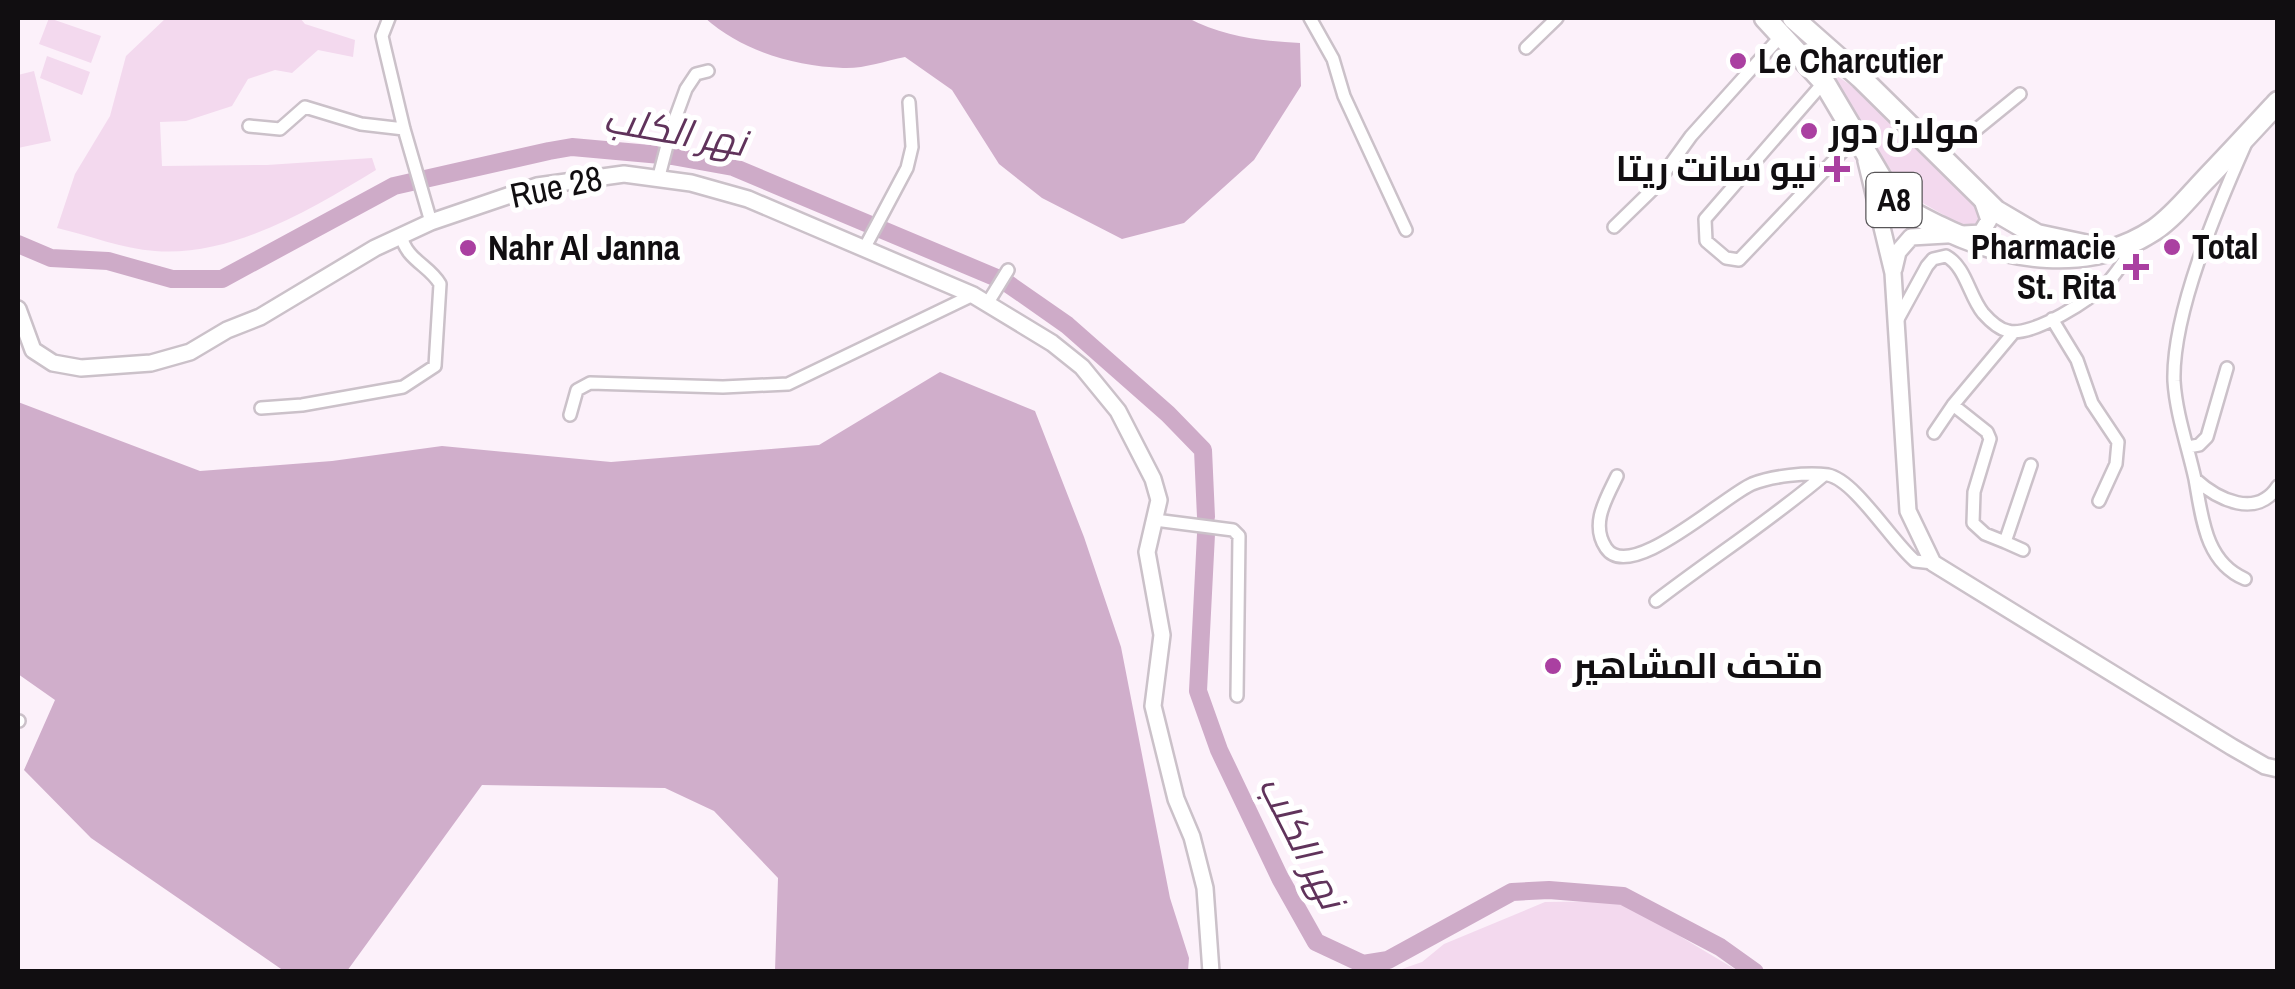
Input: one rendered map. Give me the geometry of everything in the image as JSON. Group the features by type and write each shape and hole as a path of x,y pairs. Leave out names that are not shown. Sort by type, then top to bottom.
{"highway":[{"name":"A8","path":"1765,18 1824,82 1894,200 1904,209 1985,246 2037,256 2070,258 2139,238 2164,222 2278,102"},
{"name":"A8","path":"1794,18 1861,78 1981,199 2036,234 2105,250"}],"street":[{"path":"388,18 382,36 429,214"},
{"path":"1310,18 1334,59 1344,96 1406,230"},
{"path":"1526,48 1558,18"},
{"path":"1614,227 1652,190 1691,136 1781,36"},
{"path":"660,172 690,80 696,74 708,72"},
{"path":"1824,82 1705,219 1706,241 1726,258 1738,260 1860,142 1893,273 1908,511 1934,563"},
{"path":"1927,145 1949,136 1972,133 2020,94"},
{"path":"865,247 907,168 912,146 909,102"},
{"path":"250,126 280,128 304,106 361,124 404,129"},
{"path":"2245,579 2230,572 2216,556 2205,528 2175,387 2178,346 2208,234 2252,130"},
{"name":"Rue 28","path":"18,309 33,350 46,360 82,368 151,363 190,352 227,330 260,317 401,235 429,214 564,179 660,172 748,200 984,300 1082,367 1109,397 1153,479 1159,500 1147,552 1162,635 1152,706 1205,888 1211,972"},
{"path":"1893,273 1898,252 1911,237 1973,236 1986,230 1990,214 1981,199"},
{"path":"261,408 302,405 402,387 434,366 439,281 407,251 401,235"},
{"path":"1898,319 1926,266 1933,259 1946,256 1958,266 1984,313 2005,331 2014,332 2052,319 2110,280 2139,238"},
{"path":"570,415 577,390 590,383 723,388 788,384 984,300 1008,270"},
{"path":"2052,319 2077,360 2092,403 2118,442 2116,464 2099,501"},
{"path":"1934,433 1953,404 2014,332"},
{"path":"2188,447 2199,446 2206,438 2227,368"},
{"path":"1953,404 1987,432 1990,439 1974,492 1973,522 1985,534 2023,550"},
{"path":"2005,542 2031,465"},
{"path":"1656,601 1741,536 1779,513 1825,474"},
{"path":"1617,476 1598,516 1604,545 1613,556 1622,558 1647,552 1751,484 1825,474 1844,482 1915,561 1934,563 2244,754 2278,770"},
{"path":"2196,479 2222,498 2244,503 2266,501 2278,486"},
{"path":"1155,520 1233,530 1239,536 1236,696"}],"shaded area":[{"path":"49,18 101,36 91,63 39,44"},
{"path":"166,18 300,18 305,24 355,40 353,57 318,50 292,73 275,70 248,79 232,106 186,121 160,122 162,166 372,158 376,170 298,214 213,246 184,251 143,250 57,228 75,174 110,116 126,56"},
{"path":"705,18 1188,18 1243,37 1300,43 1301,86 1254,160 1184,223 1122,239 1042,198 999,164 952,90 905,57 851,68 806,64 752,48"},
{"path":"47,56 90,72 82,95 40,78"},
{"path":"1820,64 1869,98 1984,216 1985,222 1970,230 1907,194"},
{"path":"34,71 51,141 18,148 18,75"},
{"path":"940,372 1035,411 1121,647 1170,898 1189,958 1188,971 775,971 778,878 714,811 665,788 482,785 347,971 284,971 91,838 24,770 55,700 18,674 18,402 200,471 332,461 442,446 611,462 819,445"},
{"path":"1621,901 1738,971 1396,971 1422,962 1444,944 1545,902"}],"waterway":[{"name":"نهر الكلب","path":"18,244 51,258 108,261 172,279 222,279 394,186 549,151 572,147 672,156 733,167 1004,281 1067,325 1203,450 1206,517"},
{"name":"نهر الكلب","path":"1206,534 1198,691 1219,750 1280,878 1316,942 1363,964 1388,960 1512,892 1549,890 1623,896 1720,947 1755,972"}],"place":[{"name":"Le Charcutier","path":"1738,61"},
{"name":"مولان دور","path":"1809,131"},
{"name":"نيو سانت ريتا","path":"1837,169"},
{"name":"Total","path":"2172,247"},
{"name":"Nahr Al Janna","path":"468,248"},
{"name":"Pharmacie St. Rita","path":"2136,267"},
{"name":"متحف المشاهير","path":"1553,666"}]}
